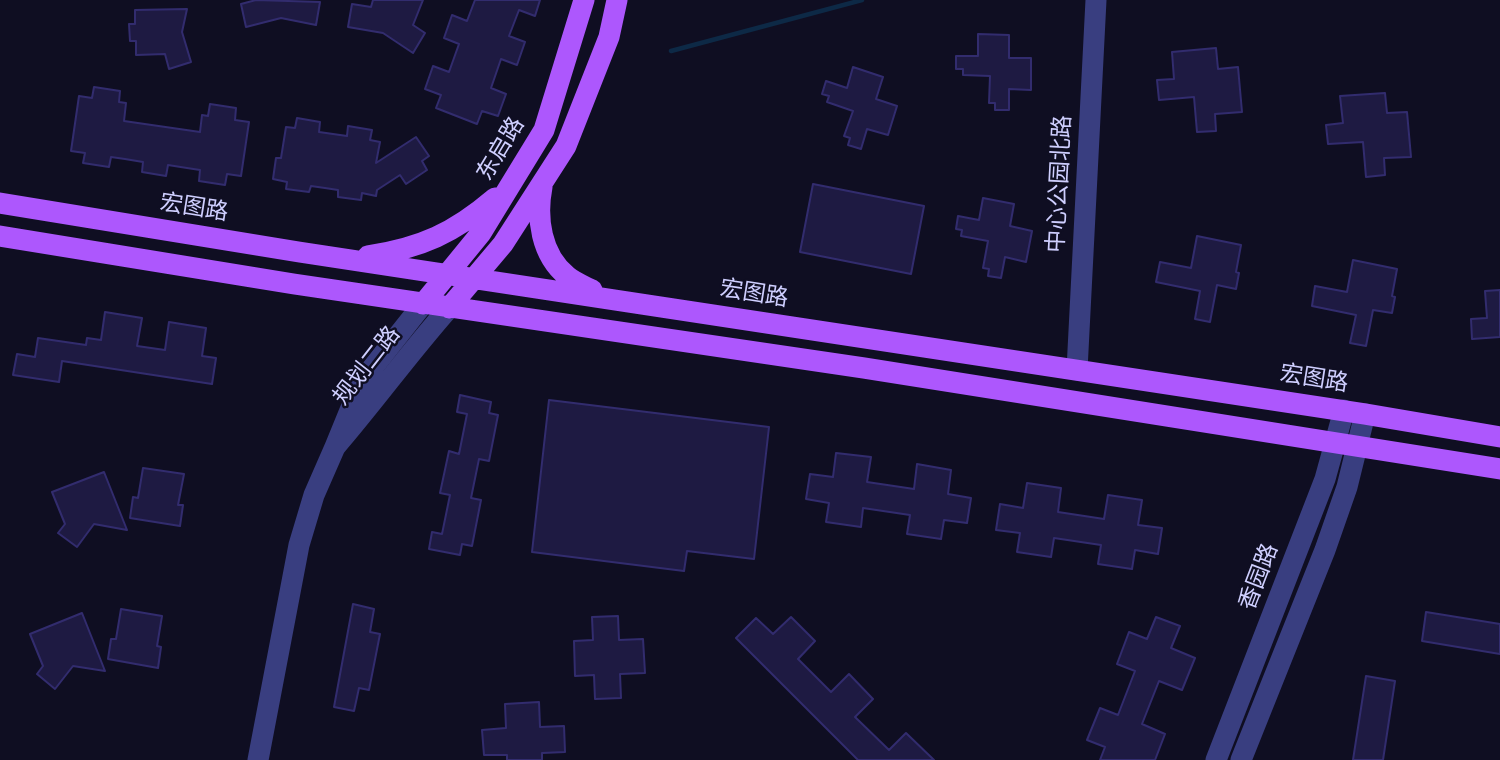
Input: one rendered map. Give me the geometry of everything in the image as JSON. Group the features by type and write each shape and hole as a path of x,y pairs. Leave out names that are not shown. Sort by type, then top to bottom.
{"main road":[{"name":"东启路","path":"423,304 481,233 544,130 584,0"},
{"path":"603,297 566,276 550,254 540,226 539,204 543,182 566,146 609,37 617,0"},
{"name":"规划二路","path":"449,308 503,244 543,182"},
{"path":"347,259 427,243 470,220 510,185"},
{"name":"宏图路","path":"0,203 1500,437"},
{"path":"0,236 449,308 809,359 1500,469"}],"street":[{"name":"中心公园北路","path":"1077,370 1096,0"},
{"name":"规划二路","path":"335,447 362,382 423,304"},
{"name":"规划二路","path":"335,447 449,308"},
{"name":"香园路","path":"1216,760 1325,479 1344,411"},
{"path":"1241,760 1325,550 1347,486 1365,414"},
{"path":"258,760 299,545 314,495 335,447"}],"building":[{"path":"256,0 320,2 316,25 281,18 246,27 241,4"},
{"path":"373,0 423,0 413,25 425,33 413,53 383,33 348,27 352,4 371,7"},
{"path":"475,0 540,0 535,16 519,10 509,36 525,42 517,65 501,59 491,88 506,94 498,116 482,111 477,124 436,108 441,95 425,89 433,66 449,72 459,44 444,38 452,15 467,21"},
{"path":"187,9 182,32 191,62 169,69 165,54 136,55 136,41 130,41 129,24 135,24 135,10"},
{"path":"978,34 1009,35 1009,58 1031,58 1031,90 1009,89 1009,110 995,110 995,103 989,103 990,76 963,75 963,69 956,69 956,56 978,56"},
{"path":"1216,48 1218,69 1238,67 1242,112 1215,114 1216,131 1197,132 1194,97 1159,100 1157,80 1174,79 1172,52"},
{"path":"853,67 883,77 876,99 897,106 888,135 867,129 861,149 848,145 850,138 844,136 853,111 827,102 829,96 822,94 826,81 847,88"},
{"path":"94,87 120,91 119,102 126,103 124,121 200,132 202,115 208,116 210,104 236,108 235,120 249,122 241,176 227,174 225,185 199,181 200,170 168,165 166,176 142,172 143,162 125,159 111,157 109,167 83,163 85,153 71,151 79,96 92,98"},
{"path":"1385,93 1387,113 1407,112 1411,157 1384,158 1385,175 1366,177 1363,142 1328,144 1326,125 1343,123 1340,96"},
{"path":"297,118 320,122 319,132 347,136 348,126 372,130 370,140 380,142 376,163 416,137 429,156 422,161 427,170 406,184 400,175 377,190 376,196 362,193 361,200 338,197 338,190 325,188 311,186 309,192 286,189 287,182 273,179 276,158 281,158 286,127 295,128"},
{"path":"813,184 924,206 911,274 800,252"},
{"path":"983,198 1014,204 1010,226 1032,231 1026,262 1005,257 1001,278 988,276 989,269 983,268 988,241 961,236 962,230 956,229 958,216 979,220"},
{"path":"1197,236 1241,245 1236,289 1217,285 1210,322 1195,319 1200,291 1156,282 1160,262 1191,268"},
{"path":"1353,260 1397,269 1392,313 1373,310 1366,346 1350,343 1356,315 1312,306 1315,286 1347,292"},
{"path":"1500,290 1500,337 1472,339 1471,319 1487,318 1485,291"},
{"path":"105,312 142,318 137,346 165,350 169,322 206,328 202,356 216,358 212,384 62,361 59,382 13,375 17,354 35,357 38,338 86,345 87,338 101,340"},
{"path":"460,395 491,402 489,413 498,415 489,461 479,459 471,498 481,500 472,546 462,544 460,555 429,549 432,532 442,534 450,495 440,493 449,451 459,454 467,414 457,412"},
{"path":"549,400 769,427 754,559 687,551 684,571 532,552"},
{"path":"836,453 871,457 867,482 914,489 917,464 951,470 948,494 971,498 967,523 944,520 941,539 907,534 910,515 863,508 861,527 826,522 829,503 806,499 810,474 833,477"},
{"path":"143,468 184,474 178,505 183,505 180,526 130,518 133,497 138,498"},
{"path":"104,472 127,530 94,524 77,547 58,533 65,524 52,492"},
{"path":"1027,483 1061,488 1058,512 1104,519 1108,495 1142,500 1138,525 1162,528 1158,554 1135,550 1132,569 1098,564 1101,545 1054,538 1051,557 1017,552 1020,533 996,530 1000,504 1023,508"},
{"path":"353,604 374,609 370,632 380,634 369,690 359,688 354,711 334,707"},
{"path":"121,609 162,616 157,646 161,647 158,668 108,659 111,639 116,639"},
{"path":"1426,612 1500,624 1500,654 1422,641"},
{"path":"82,613 105,671 73,666 55,689 37,674 43,666 30,634"},
{"path":"618,616 619,640 643,639 645,673 620,674 621,698 595,699 594,675 575,676 574,641 593,640 592,617"},
{"path":"791,617 815,641 798,659 831,692 849,674 873,699 855,717 889,750 906,733 934,760 858,760 736,638 756,618 773,634"},
{"path":"1156,617 1180,626 1171,648 1195,658 1182,690 1159,681 1142,724 1165,734 1155,760 1100,760 1105,747 1087,740 1100,708 1118,715 1135,671 1117,664 1129,632 1147,639"},
{"path":"1366,676 1395,681 1383,760 1353,760"},
{"path":"539,702 540,727 564,726 565,752 542,753 542,760 507,760 507,755 484,755 482,730 506,728 505,704"}],"waterway":[{"path":"671,51 862,0"}]}
